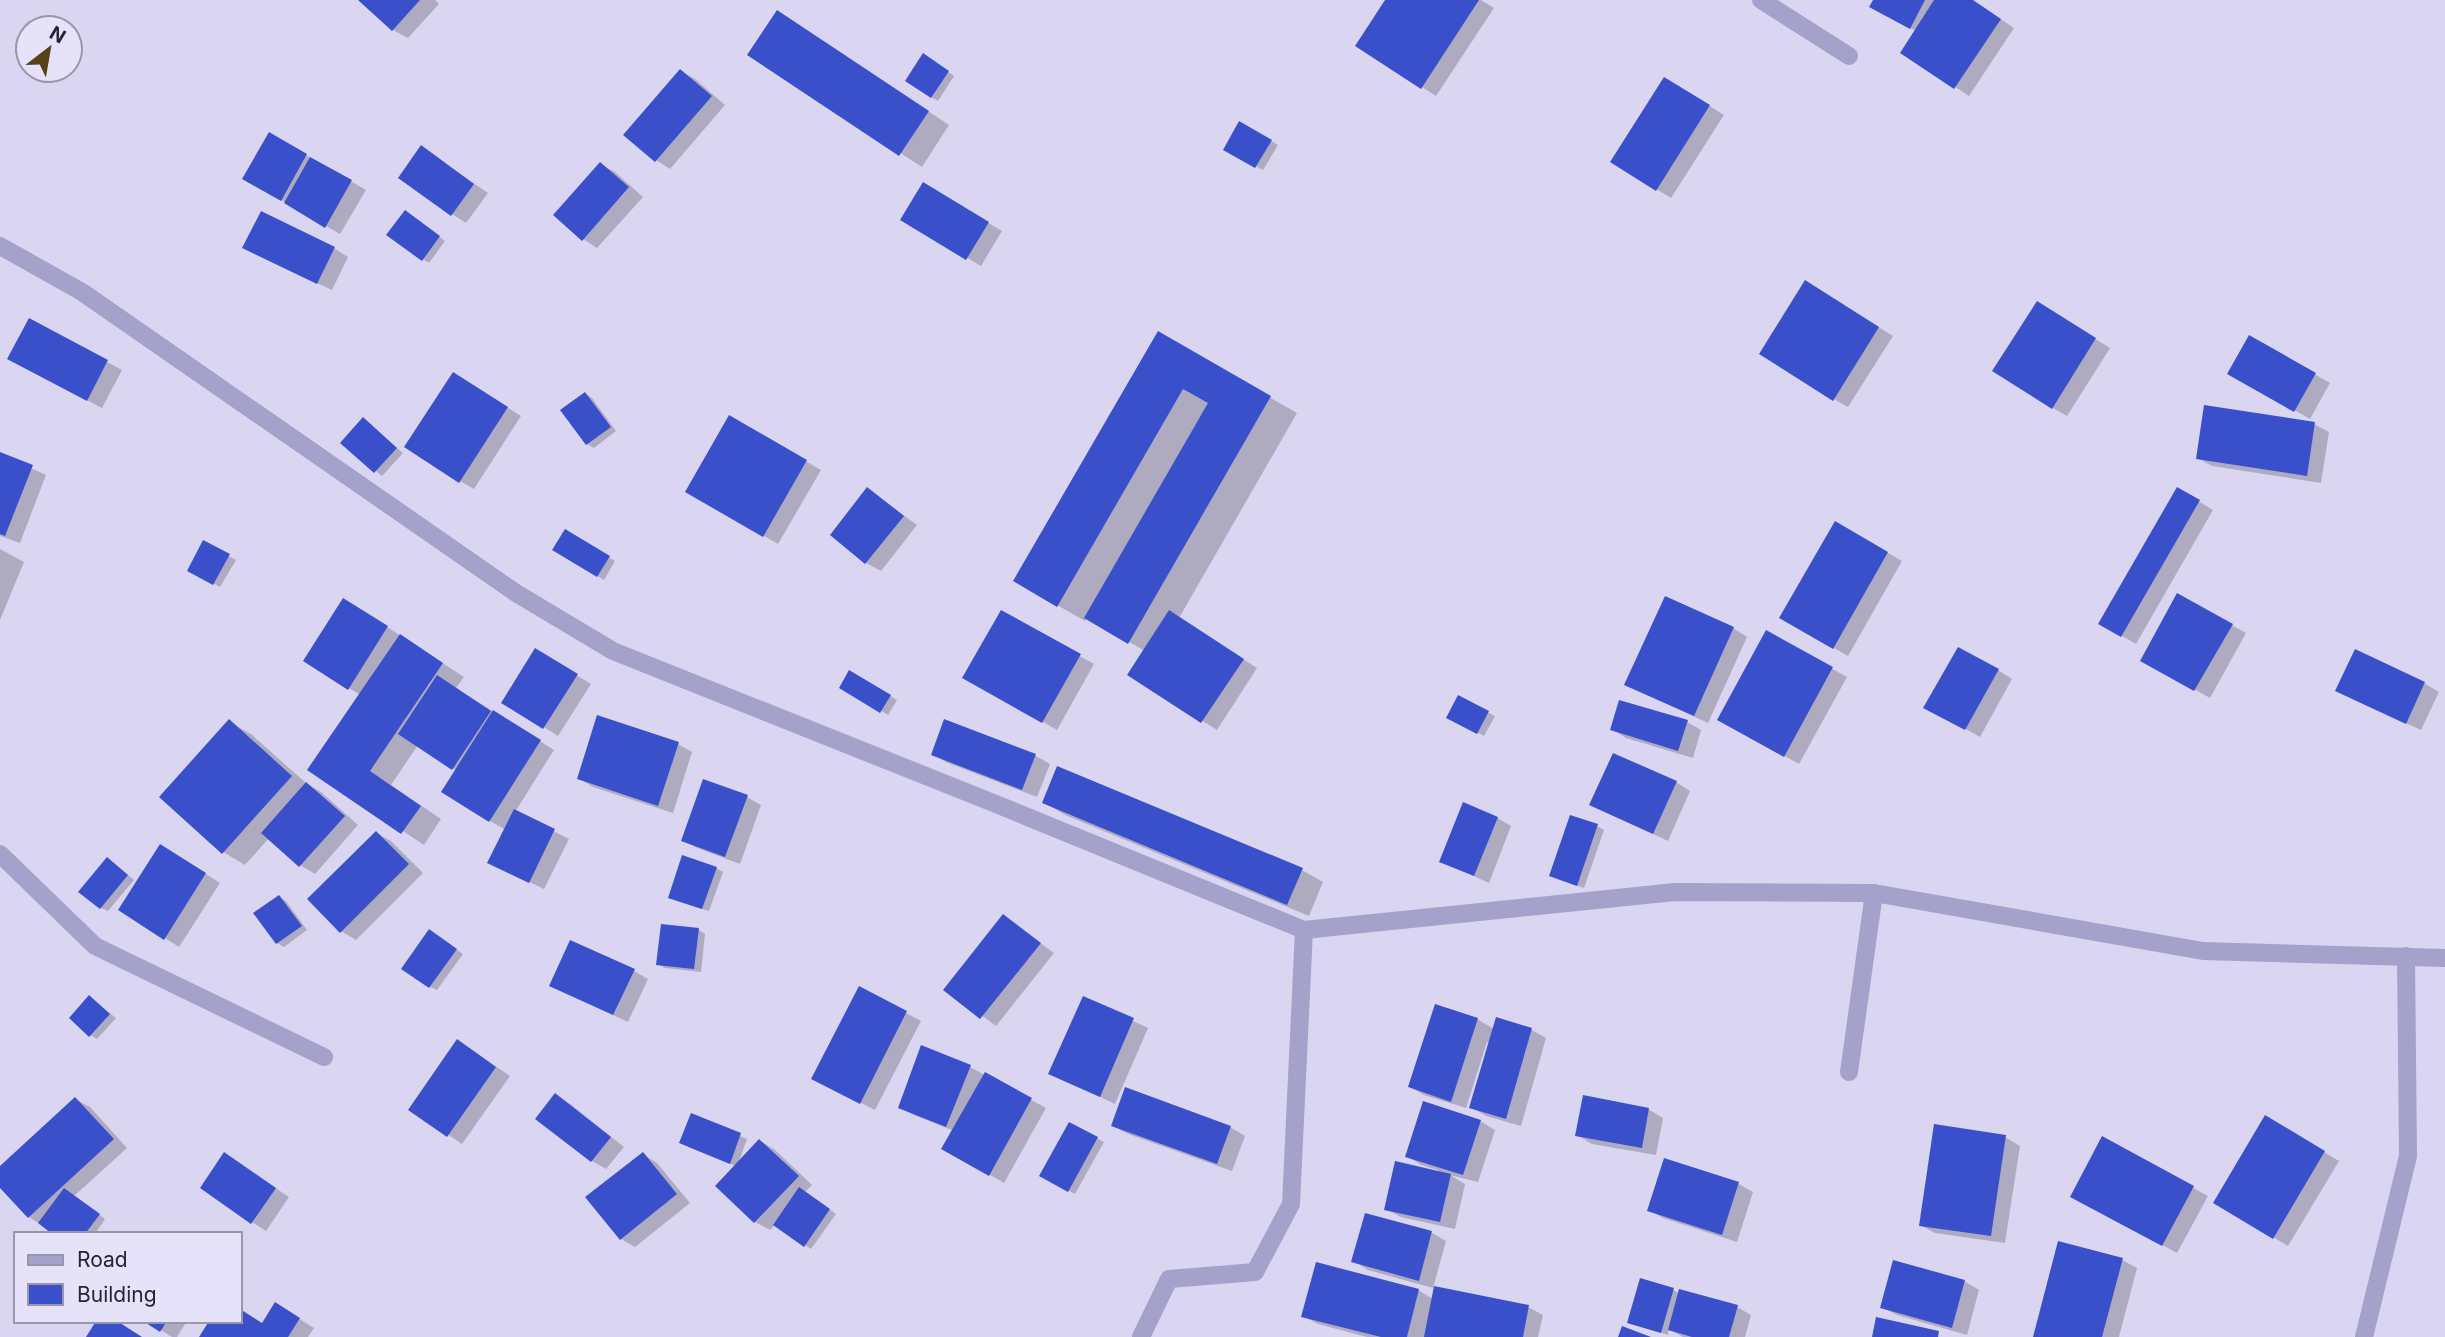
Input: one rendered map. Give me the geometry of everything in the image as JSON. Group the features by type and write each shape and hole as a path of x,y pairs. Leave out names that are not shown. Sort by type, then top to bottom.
{"street":[{"path":"1761,0 1849,56"},
{"path":"0,246 82,292 516,593 613,651 1304,930 1675,892 1874,893 2203,951 2445,958"},
{"path":"0,854 95,946 324,1057"},
{"path":"1849,1072 1874,893"},
{"path":"1140,1337 1169,1279 1255,1272 1291,1204 1304,930"},
{"path":"2364,1337 2408,1156 2406,956"}],"building":[{"path":"358,0 420,0 392,31"},
{"path":"1385,0 1479,0 1421,89 1355,46"},
{"path":"1873,0 1925,0 1910,29 1869,7"},
{"path":"1934,0 1973,0 2001,19 1954,89 1900,53"},
{"path":"777,10 929,111 899,156 747,55"},
{"path":"923,53 949,71 931,98 905,81"},
{"path":"680,69 712,96 655,162 623,135"},
{"path":"1664,77 1710,105 1656,191 1610,162"},
{"path":"1239,121 1272,140 1255,168 1223,150"},
{"path":"269,132 307,154 281,201 242,179"},
{"path":"421,145 474,184 451,216 398,178"},
{"path":"310,157 352,180 325,228 284,203"},
{"path":"600,162 629,187 582,241 553,215"},
{"path":"923,182 989,222 966,260 900,220"},
{"path":"405,210 440,236 422,261 386,235"},
{"path":"261,211 335,247 317,284 242,248"},
{"path":"1805,280 1879,327 1833,401 1759,354"},
{"path":"2037,301 2096,338 2052,409 1992,371"},
{"path":"29,318 108,360 87,401 7,359"},
{"path":"1158,331 1271,396 1128,644 1084,618 1208,403 1183,389 1057,607 1013,581"},
{"path":"2249,335 2316,373 2294,412 2227,374"},
{"path":"453,372 508,407 459,483 404,447"},
{"path":"585,392 611,427 586,445 560,410"},
{"path":"2204,405 2315,422 2307,476 2196,459"},
{"path":"729,415 807,460 763,537 685,492"},
{"path":"363,417 397,448 374,473 340,443"},
{"path":"0,452 33,465 5,536 0,534"},
{"path":"867,487 904,516 865,564 830,535"},
{"path":"2177,487 2200,500 2121,637 2098,624"},
{"path":"1835,521 1888,552 1833,649 1779,618"},
{"path":"565,529 610,556 597,577 552,550"},
{"path":"203,540 230,554 213,585 187,571"},
{"path":"2177,593 2233,624 2194,691 2140,661"},
{"path":"1665,596 1734,627 1694,716 1624,685"},
{"path":"343,598 388,626 348,690 303,661"},
{"path":"1001,610 1081,654 1042,723 962,678"},
{"path":"1169,610 1244,659 1201,723 1127,675"},
{"path":"1766,630 1833,667 1784,757 1717,720"},
{"path":"400,634 443,663 370,771 421,806 401,834 307,770"},
{"path":"1958,647 1999,669 1965,730 1923,708"},
{"path":"535,648 578,674 543,729 501,703"},
{"path":"2355,649 2425,682 2406,724 2335,691"},
{"path":"849,670 891,695 880,713 839,688"},
{"path":"437,675 491,711 452,770 398,734"},
{"path":"1458,695 1489,711 1477,734 1446,718"},
{"path":"1619,700 1688,720 1678,751 1610,730"},
{"path":"493,710 541,740 489,822 441,792"},
{"path":"597,715 679,742 658,806 577,779"},
{"path":"229,719 292,776 222,854 159,797"},
{"path":"944,719 1036,754 1022,790 931,755"},
{"path":"1613,753 1677,781 1653,834 1589,805"},
{"path":"1057,766 1303,868 1287,905 1042,803"},
{"path":"703,779 748,795 725,857 681,841"},
{"path":"306,782 345,816 299,867 261,833"},
{"path":"1463,802 1498,817 1474,876 1439,862"},
{"path":"514,809 555,829 529,883 487,863"},
{"path":"1570,815 1598,824 1577,886 1549,876"},
{"path":"376,831 409,864 340,933 307,899"},
{"path":"160,844 206,873 164,940 118,910"},
{"path":"682,855 717,867 702,909 668,898"},
{"path":"107,857 128,875 100,909 78,892"},
{"path":"279,895 302,926 276,944 253,913"},
{"path":"1003,914 1041,943 980,1019 943,990"},
{"path":"661,924 699,928 694,969 656,965"},
{"path":"429,929 457,949 429,988 401,969"},
{"path":"570,940 635,969 613,1015 549,986"},
{"path":"859,986 907,1011 860,1104 811,1079"},
{"path":"89,995 110,1014 89,1037 69,1018"},
{"path":"1083,996 1134,1018 1100,1097 1048,1074"},
{"path":"1435,1004 1478,1018 1451,1102 1408,1087"},
{"path":"1496,1017 1532,1028 1506,1119 1469,1108"},
{"path":"457,1039 496,1067 447,1137 408,1110"},
{"path":"921,1045 971,1065 946,1127 898,1108"},
{"path":"985,1072 1032,1098 989,1176 941,1149"},
{"path":"1125,1087 1231,1126 1217,1164 1111,1126"},
{"path":"555,1093 611,1137 591,1162 535,1119"},
{"path":"1583,1095 1649,1108 1642,1148 1575,1136"},
{"path":"75,1097 114,1139 28,1218 0,1188 0,1166"},
{"path":"1423,1101 1481,1120 1463,1175 1405,1157"},
{"path":"691,1113 741,1133 730,1164 679,1143"},
{"path":"2265,1115 2325,1151 2273,1239 2213,1203"},
{"path":"1069,1122 1098,1137 1068,1192 1039,1176"},
{"path":"1934,1124 2006,1135 1991,1236 1919,1226"},
{"path":"2102,1136 2194,1186 2162,1246 2070,1197"},
{"path":"759,1139 799,1176 754,1223 715,1186"},
{"path":"224,1152 276,1188 251,1224 200,1188"},
{"path":"643,1152 677,1194 620,1240 585,1197"},
{"path":"1664,1158 1739,1182 1722,1235 1647,1211"},
{"path":"1395,1161 1451,1174 1440,1222 1384,1210"},
{"path":"799,1187 830,1209 804,1247 773,1225"},
{"path":"64,1188 100,1214 86,1232 49,1232 38,1223"},
{"path":"1365,1213 1432,1231 1419,1281 1351,1262"},
{"path":"2058,1241 2123,1258 2102,1337 2033,1337"},
{"path":"1893,1260 1965,1280 1952,1328 1880,1308"},
{"path":"1316,1262 1419,1289 1407,1337 1381,1337 1301,1317"},
{"path":"1640,1278 1674,1288 1661,1333 1627,1323"},
{"path":"1434,1286 1529,1305 1523,1337 1424,1337"},
{"path":"1679,1289 1738,1305 1729,1337 1692,1337 1668,1330"},
{"path":"275,1302 300,1318 288,1337 199,1337 208,1323 242,1323 242,1310 262,1323"},
{"path":"1876,1317 1939,1331 1938,1337 1872,1337"},
{"path":"95,1323 120,1323 142,1337 86,1337"},
{"path":"146,1323 166,1323 160,1332"},
{"path":"1622,1326 1651,1337 1618,1337"}]}
